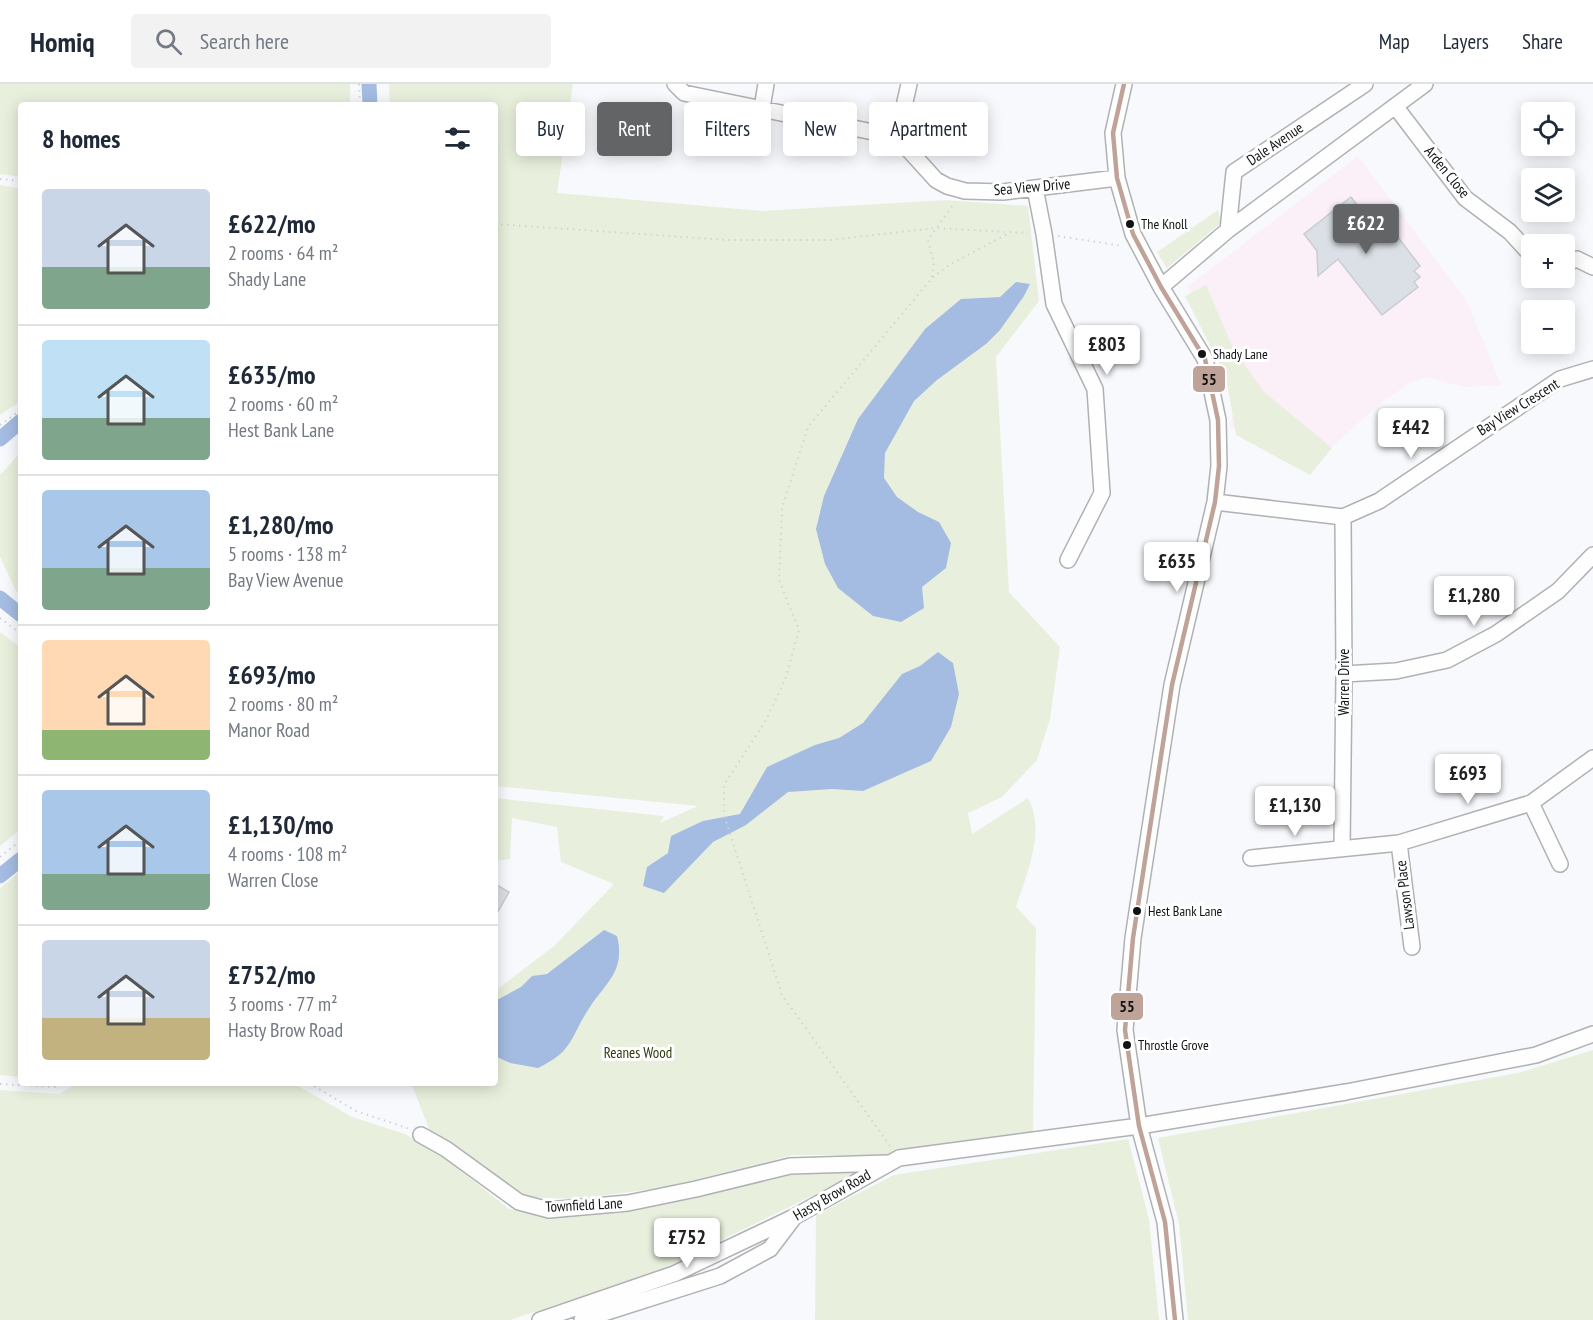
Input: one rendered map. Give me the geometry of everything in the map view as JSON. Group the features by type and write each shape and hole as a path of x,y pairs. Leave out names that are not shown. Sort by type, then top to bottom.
{"street":[{"path":"675,84 684,93 731,102"},
{"path":"763,102 766,84"},
{"path":"905,102 909,84"},
{"path":"1124,84 1120,93 1113,133 1117,178 1133,234 1161,287 1204,359 1218,420 1219,466 1215,502 1172,685 1133,938 1125,1030 1139,1126 1165,1222 1175,1320"},
{"name":"Dale Avenue","path":"1228,230 1234,172 1365,84"},
{"path":"1161,287 1228,230 1425,84"},
{"name":"Arden Close","path":"1395,106 1465,198 1510,232 1521,244"},
{"path":"771,110 869,130"},
{"name":"Sea View Drive","path":"915,156 936,180 964,191 1003,192 1117,178"},
{"path":"1035,188 1054,304 1095,389 1102,493 1068,560"},
{"path":"1575,260 1593,267"},
{"name":"Bay View Crescent","path":"1343,517 1379,501 1560,379 1593,369"},
{"path":"1215,502 1343,517"},
{"name":"Warren Drive","path":"1342,848 1343,517"},
{"path":"1344,674 1396,671 1447,660 1496,634 1558,591 1593,555"},
{"path":"1251,858 1399,843 1531,803 1593,758"},
{"path":"1531,803 1560,864"},
{"name":"Lawson Place","path":"1399,843 1412,947"},
{"path":"1139,1126 1346,1092 1536,1055 1593,1034"},
{"name":"Hasty Brow Road","path":"540,1320 674,1274 794,1217 894,1160 1139,1126"},
{"name":"Townfield Lane","path":"421,1135 447,1149 519,1202 549,1209 628,1203 790,1166 894,1160"},
{"path":"582,1320 720,1276 770,1249 794,1217"}],"path":[{"path":"359,84 360,102"},
{"path":"0,178 18,181"},
{"path":"932,278 934,263 928,240 964,191"},
{"path":"498,224 727,240 830,240 935,228 1044,234 1141,249"},
{"path":"894,1160 782,995 724,815 724,785 766,720 785,680 799,630 779,580 782,508 808,427 932,278 949,265 1011,232"},
{"path":"0,425 18,413"},
{"path":"0,618 18,632"},
{"path":"0,857 18,842"},
{"path":"0,1084 18,1085"},
{"path":"37,1086 58,1086"},
{"path":"314,1086 356,1111 421,1135"}],"shaded area":[{"path":"1358,156 1467,301 1501,385 1464,387 1428,377 1413,381 1378,405 1308,469 1230,427 1236,403 1234,389 1187,287"}],"green space":[{"path":"0,84 350,84 350,102 18,102 18,177 0,174"},
{"name":"Reanes Wood","path":"389,84 573,84 570,102 516,102 516,156 562,156 557,193 762,211 946,200 1028,206 1039,301 996,357 1009,592 1060,647 1050,719 1037,760 1002,797 968,813 972,834 1028,798 1033,811 1035,838 1033,852 1016,907 1036,928 1033,1133 886,1155 794,1155 666,1187 577,1199 520,1197 430,1131 412,1086 498,1086 498,989 554,946 614,884 561,862 557,827 512,818 510,859 498,861 498,798 664,816 660,823 698,806 498,786 498,102 390,102"},
{"path":"0,185 18,188 18,403 0,415"},
{"path":"1218,210 1221,223 1167,268 1157,252"},
{"path":"1206,285 1233,348 1263,391 1332,448 1310,475 1236,435 1226,377 1185,296"},
{"path":"18,455 18,593 0,557 0,475"},
{"path":"0,632 18,646 18,831 0,846"},
{"path":"18,873 18,1077 0,1075 0,888"},
{"path":"1593,1050 1593,1320 1188,1320 1179,1224 1158,1138 1518,1073"},
{"path":"73,1086 298,1086 352,1117 405,1134 441,1155 509,1209 569,1216 703,1196 778,1176 859,1170 838,1183 656,1272 510,1320 0,1320 0,1090 59,1094"},
{"path":"1128,1139 1149,1219 1159,1320 815,1320 816,1215 894,1175"}],"water":[{"path":"1016,282 1030,284 1000,330 986,344 937,380 914,401 885,453 884,478 897,497 918,512 939,522 951,543 946,568 922,587 924,608 901,622 873,616 838,588 825,564 816,529 824,496 858,419 925,329 961,299 1000,297"},
{"path":"938,652 953,663 959,694 951,727 931,761 863,791 832,789 788,792 746,825 713,842 664,893 643,886 647,867 668,853 671,836 703,821 740,814 767,767 815,745 839,738 863,723 902,674 920,666"},
{"path":"604,930 617,936 619,959 616,968 565,1050 538,1068 510,1063 498,1057 498,999 521,987 532,976 547,974"}],"building":[{"path":"1351,197 1374,227 1384,219 1420,266 1414,271 1420,277 1414,282 1418,287 1382,315 1338,259 1318,276 1317,251 1304,234"},
{"path":"498,886 509,892 498,912"}],"waterway":[{"path":"369,84 370,102"},
{"path":"0,439 18,424"},
{"path":"0,598 18,613"},
{"path":"0,876 18,861"}],"transit line":[{"name":"55","path":"1124,84 1113,133 1117,178 1133,234 1161,287 1205,359 1218,420 1219,466 1215,502 1172,685 1133,938 1125,1030 1139,1126 1165,1222 1175,1320"}],"place":[{"name":"The Knoll","path":"1130,224"},
{"name":"Shady Lane","path":"1202,354"},
{"name":"Hest Bank Lane","path":"1137,911"},
{"name":"Throstle Grove","path":"1127,1045"}]}
